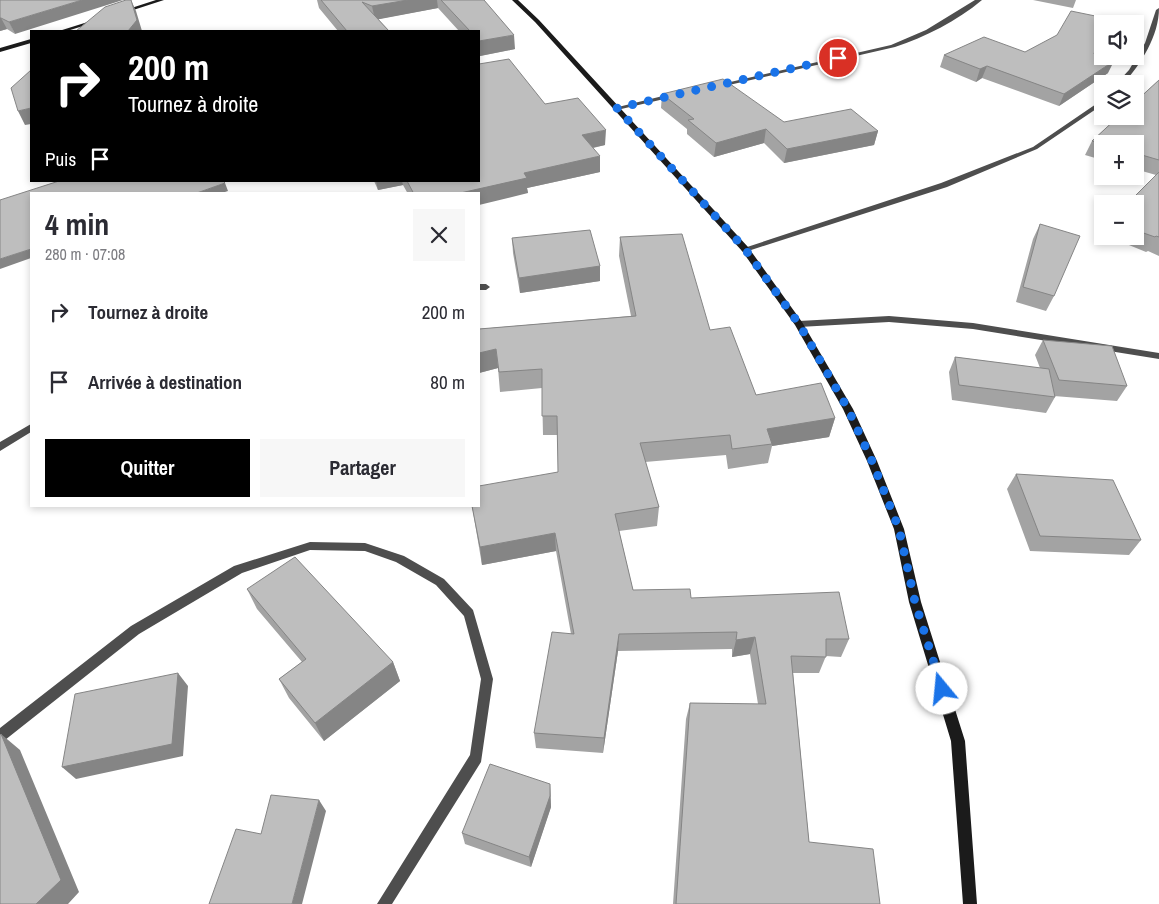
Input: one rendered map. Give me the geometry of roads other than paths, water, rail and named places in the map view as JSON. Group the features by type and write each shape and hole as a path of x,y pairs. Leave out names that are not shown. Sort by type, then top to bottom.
{"street":[{"path":"116,14 161,0"},
{"path":"515,0 538,21 745,249 799,324 848,409 872,461 899,529 915,602 958,741 970,904"},
{"path":"712,86 893,46 919,38 979,0"},
{"path":"1127,75 1148,43 1159,10"},
{"path":"65,30 98,20"},
{"path":"0,50 30,41"},
{"path":"617,108 684,93"},
{"path":"745,249 944,186 1035,148 1094,107"},
{"path":"799,324 889,319 973,326 1159,356"},
{"path":"0,447 30,428"},
{"path":"0,736 135,630 238,569 310,546 365,547 400,559 440,582 469,614 487,679 476,757 384,904"}]}
